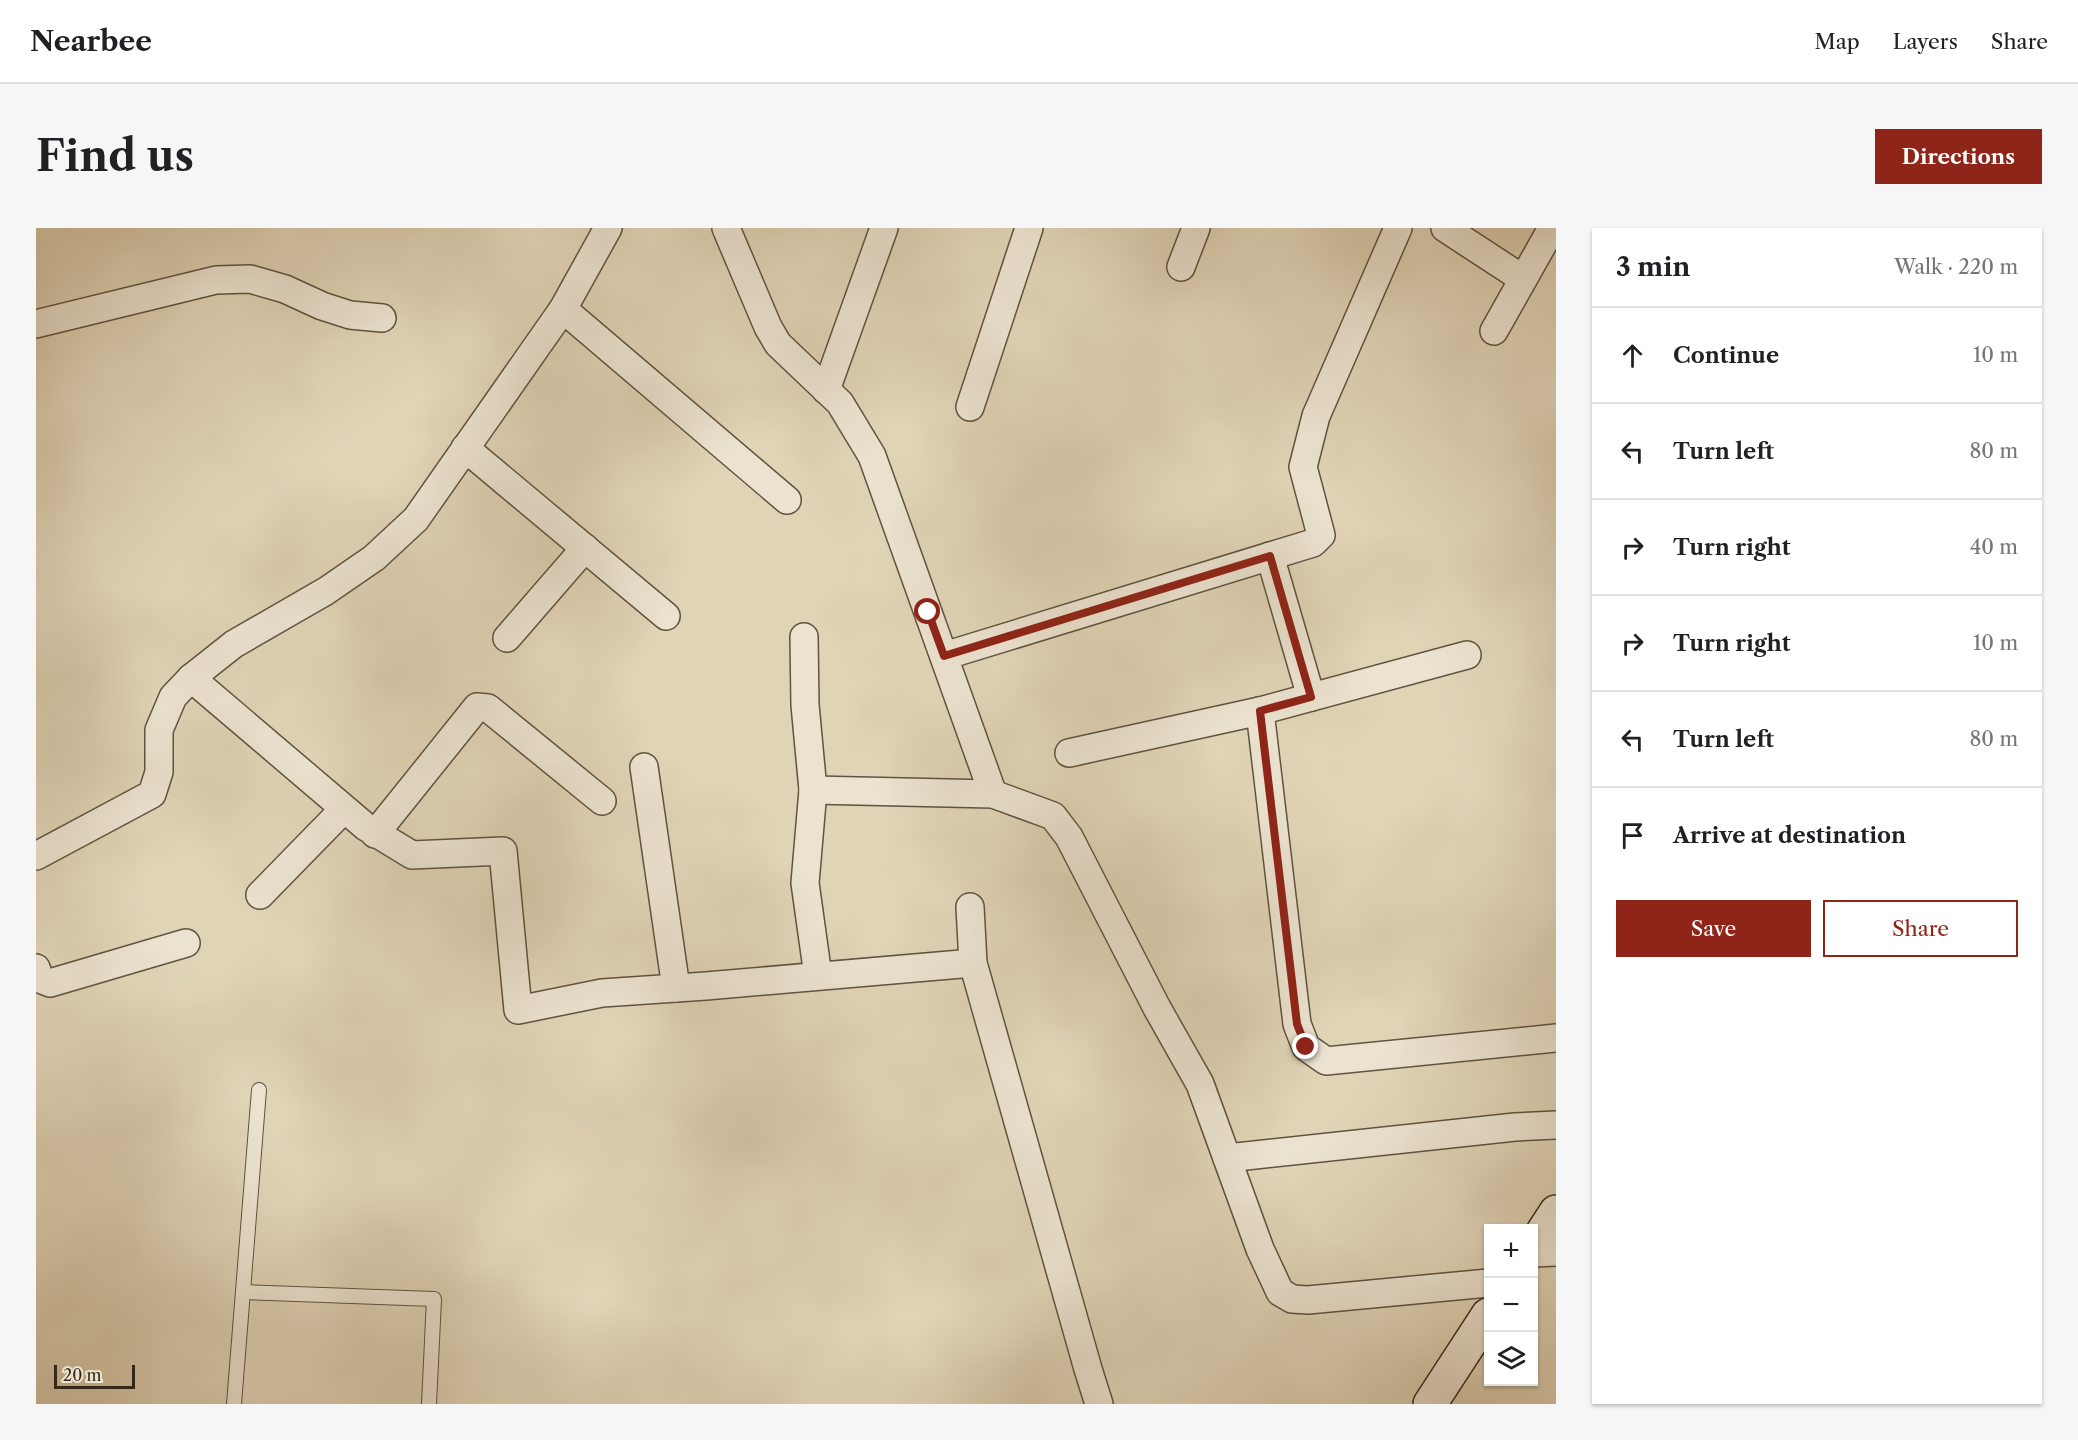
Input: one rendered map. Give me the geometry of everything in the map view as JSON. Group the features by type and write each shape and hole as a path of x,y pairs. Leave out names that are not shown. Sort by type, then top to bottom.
{"main road":[{"path":"1538,1239 1556,1212"},
{"path":"1430,1404 1484,1320"}],"street":[{"path":"36,856 152,794 159,772 159,730 172,697 191,678 234,644 326,591 374,558 416,519 563,309 608,228"},
{"path":"726,228 768,327 778,344 840,403 872,456 993,794"},
{"path":"826,390 884,228"},
{"path":"970,407 1029,228"},
{"path":"1182,267 1196,228"},
{"path":"944,656 1313,543 1321,535 1303,467 1316,416 1398,228"},
{"path":"1445,228 1524,279"},
{"path":"1494,331 1552,228"},
{"path":"36,324 216,280 250,279 285,289 322,306 350,315 382,318"},
{"path":"563,309 787,500"},
{"path":"465,448 666,616"},
{"path":"507,638 585,548"},
{"path":"1270,556 1311,697"},
{"path":"804,637 805,705 813,790 805,883 818,976"},
{"path":"1069,753 1260,711 1467,655"},
{"path":"191,678 375,834 412,855 503,851 518,1010 602,993 973,963"},
{"path":"375,834 477,707 488,708 602,801"},
{"path":"1260,711 1297,1024 1306,1047 1326,1061 1556,1038"},
{"path":"644,767 676,988"},
{"path":"813,790 993,794 1053,816 1069,837 1157,1008 1200,1084 1260,1249 1280,1292 1292,1299 1308,1300 1484,1284"},
{"path":"260,895 345,809"},
{"path":"970,907 973,963 1099,1404"},
{"path":"36,968 40,979 50,983 186,943"},
{"path":"1227,1158 1515,1127 1556,1125"},
{"path":"1538,1253 1556,1252"}],"lane":[{"path":"234,1404 259,1090"},
{"path":"243,1292 434,1299 429,1404"}],"route":[{"path":"928,612 944,656 1270,556 1311,697 1260,711 1297,1024 1306,1047"}]}
